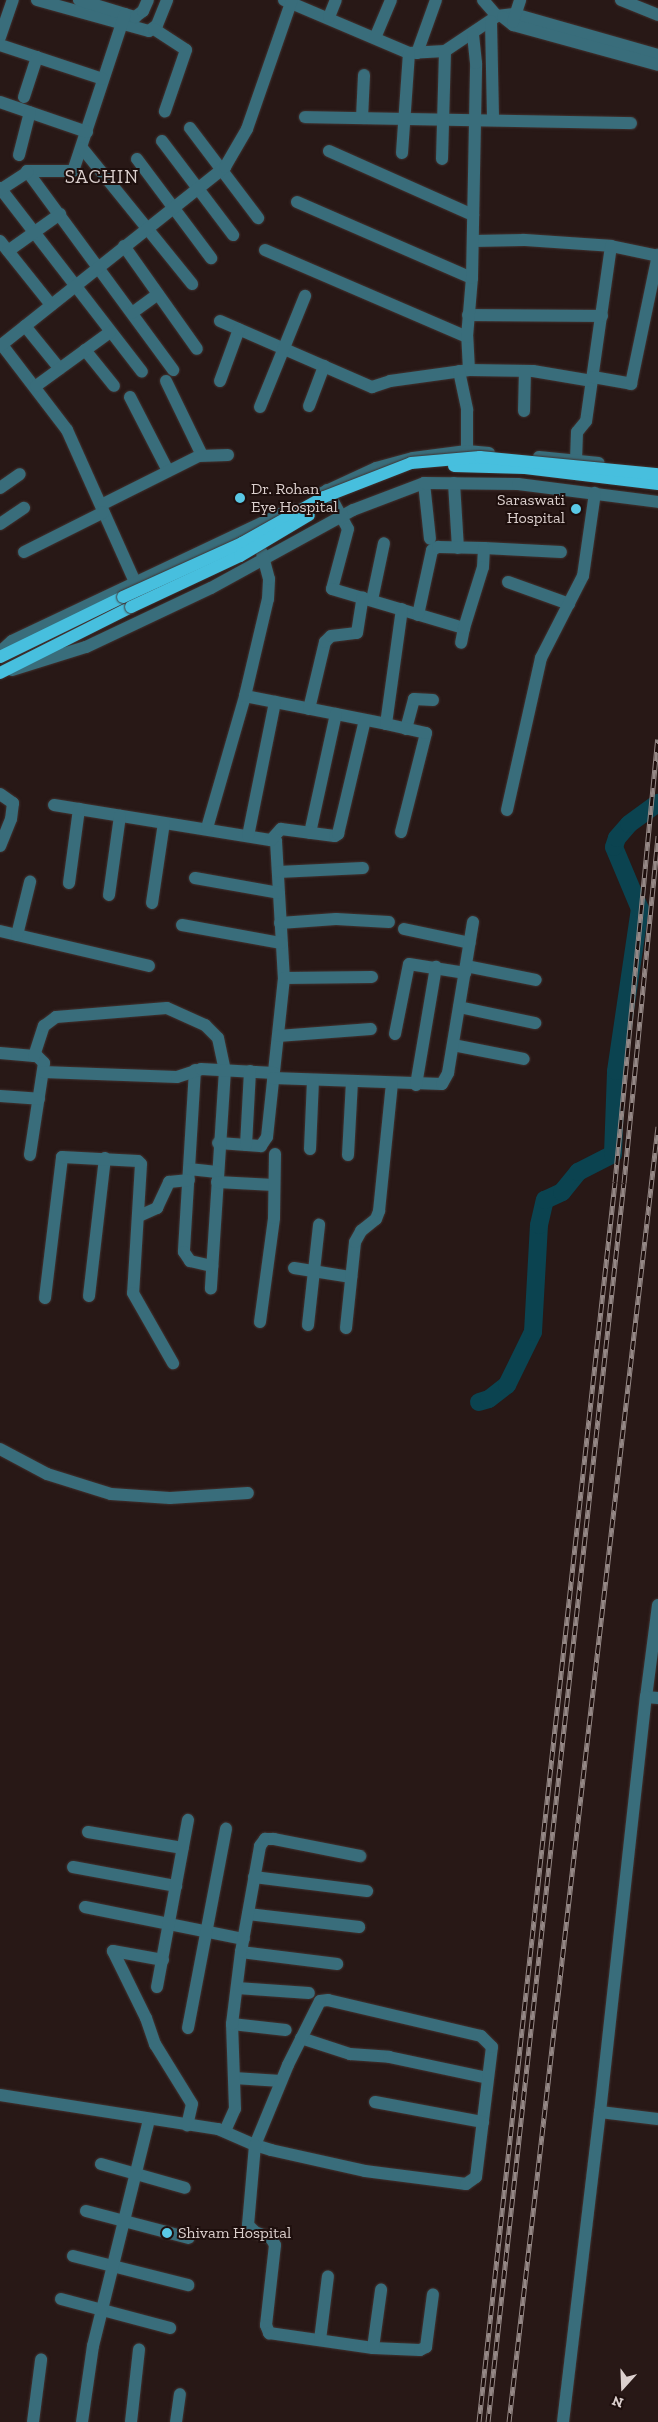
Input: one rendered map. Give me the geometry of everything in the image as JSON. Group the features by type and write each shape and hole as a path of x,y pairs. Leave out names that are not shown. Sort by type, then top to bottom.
{"main road":[{"path":"0,673 47,649 127,602 242,543 324,497 411,464 480,457 658,473"},
{"path":"0,658 41,637 240,556 346,494 421,469 454,466 525,468 658,484"},
{"path":"41,637 47,649"}],"street":[{"path":"0,37 13,0"},
{"path":"37,0 154,29 186,50 165,111"},
{"path":"79,0 123,20 139,16 148,0"},
{"path":"154,29 167,0"},
{"path":"329,17 336,0"},
{"path":"376,38 391,0"},
{"path":"402,153 404,118 413,53 436,0"},
{"path":"483,0 504,19 658,55"},
{"path":"136,584 67,430 36,386 1,346 221,170 247,128 289,1 413,53 444,51 504,19 520,0"},
{"path":"621,0 643,4 658,15"},
{"path":"492,120 504,19"},
{"path":"123,20 73,171 29,168 28,172 0,189 142,372"},
{"path":"458,548 459,483 467,451 464,370 472,278 473,241 476,63 473,34"},
{"path":"577,37 658,65"},
{"path":"0,45 104,79"},
{"path":"442,158 444,51"},
{"path":"24,97 36,57"},
{"path":"362,118 364,75"},
{"path":"0,102 87,132"},
{"path":"19,155 30,112"},
{"path":"305,117 632,123"},
{"path":"190,128 258,218"},
{"path":"162,142 196,190 233,235"},
{"path":"82,148 148,227 192,284"},
{"path":"330,151 473,215"},
{"path":"137,159 172,209 211,258"},
{"path":"28,172 132,312 170,375 202,455"},
{"path":"297,202 472,278"},
{"path":"51,305 4,246 35,233 60,214"},
{"path":"220,321 372,387 464,370 525,371 631,384 658,256 612,246 524,240 473,241"},
{"path":"124,246 197,348"},
{"path":"576,459 577,432 586,421 612,246"},
{"path":"265,250 466,337"},
{"path":"132,312 158,294"},
{"path":"260,407 305,296"},
{"path":"468,316 602,316"},
{"path":"25,326 60,369"},
{"path":"220,381 239,329"},
{"path":"36,386 110,332"},
{"path":"85,350 114,386"},
{"path":"309,406 324,366"},
{"path":"524,411 525,371"},
{"path":"130,397 168,471"},
{"path":"0,652 12,641 136,584 327,490 376,468 413,458 467,451 576,459 658,473"},
{"path":"24,552 168,471 202,455 228,455"},
{"path":"0,488 20,474"},
{"path":"0,673 86,647 211,588 340,516 381,498 424,484 459,483 595,493 658,502"},
{"path":"424,484 430,539"},
{"path":"327,490 348,529 332,589 464,628"},
{"path":"507,810 541,658 585,569 595,493"},
{"path":"0,524 24,508"},
{"path":"207,828 245,696 268,600 269,579 265,558 249,530"},
{"path":"310,709 325,642 331,636 357,633 384,543"},
{"path":"418,615 430,554 438,547 561,552"},
{"path":"460,643 482,566 484,548"},
{"path":"508,582 569,604"},
{"path":"386,724 402,609"},
{"path":"245,696 426,733 401,832"},
{"path":"406,729 414,699 433,700"},
{"path":"248,836 275,702"},
{"path":"310,833 336,714"},
{"path":"271,840 281,830 338,834 365,720"},
{"path":"0,794 13,803 11,819 0,846"},
{"path":"54,805 207,828 276,841 284,978 266,1142 261,1146 218,1143"},
{"path":"69,883 79,809"},
{"path":"109,895 120,816"},
{"path":"152,903 164,823"},
{"path":"278,872 363,868"},
{"path":"194,878 278,893"},
{"path":"17,935 30,882"},
{"path":"280,923 336,919 389,922"},
{"path":"43,1072 176,1077 195,1070 225,1070 313,1080 434,1085 446,1080 473,922"},
{"path":"182,925 281,943"},
{"path":"404,929 470,944"},
{"path":"0,931 149,966"},
{"path":"395,1034 409,964 536,980"},
{"path":"416,1085 436,967"},
{"path":"284,978 372,978"},
{"path":"459,1007 535,1023"},
{"path":"34,1056 44,1026 56,1016 167,1008 205,1025 218,1038 225,1070 218,1143 211,1289"},
{"path":"278,1036 371,1029"},
{"path":"453,1045 524,1059"},
{"path":"0,1053 34,1056 42,1059 43,1072 30,1155"},
{"path":"195,1070 186,1258 212,1266"},
{"path":"246,1145 250,1072"},
{"path":"310,1149 313,1080"},
{"path":"348,1155 352,1082"},
{"path":"346,1328 357,1236 372,1225 379,1211 392,1084"},
{"path":"0,1096 39,1099"},
{"path":"260,1322 274,1218 275,1154"},
{"path":"45,1298 60,1161 67,1155 134,1159 141,1164 134,1294 173,1363"},
{"path":"89,1296 105,1158"},
{"path":"139,1216 157,1208 169,1182 189,1175 274,1185"},
{"path":"308,1325 319,1225"},
{"path":"294,1268 351,1277"},
{"path":"0,1449 76,1485 111,1494 170,1498 248,1494"},
{"path":"563,2422 652,1698 658,1605"},
{"path":"157,1987 188,1820"},
{"path":"188,2028 226,1829"},
{"path":"88,1832 183,1848"},
{"path":"226,2131 235,2110 232,2024 241,1952 260,1846 265,1839 360,1856"},
{"path":"73,1867 176,1886"},
{"path":"254,1877 367,1892"},
{"path":"85,1907 170,1922 244,1939"},
{"path":"248,1914 359,1927"},
{"path":"163,1960 113,1951 146,2018 155,2044 192,2104 187,2125"},
{"path":"241,1952 337,1964"},
{"path":"237,1988 309,1993"},
{"path":"0,2094 149,2120 226,2131 254,2145 364,2171 466,2184 476,2177 492,2047 481,2036 328,2000 320,2001 281,2081 254,2145 248,2225 255,2232 271,2238 275,2245 266,2330 272,2335 373,2348 424,2349 433,2294"},
{"path":"232,2024 286,2030"},
{"path":"301,2038 350,2054 389,2056 488,2078"},
{"path":"234,2078 281,2081"},
{"path":"375,2102 483,2122"},
{"path":"600,2112 658,2119"},
{"path":"82,2422 101,2310 149,2120"},
{"path":"101,2164 185,2188"},
{"path":"86,2211 122,2222 190,2238"},
{"path":"73,2256 112,2264 188,2285"},
{"path":"320,2340 328,2276"},
{"path":"373,2348 380,2290"},
{"path":"61,2299 170,2328"},
{"path":"131,2422 139,2348"},
{"path":"34,2422 40,2360"},
{"path":"176,2422 180,2394"}],"waterway":[{"path":"479,1402 489,1399 507,1385 533,1332 539,1225 545,1200 562,1192 578,1172 613,1154 616,1071 640,909 614,847 617,838 629,824 658,803"}],"railway":[{"path":"479,2422 615,1182 658,739"},
{"path":"488,2422 624,1183 658,836"},
{"path":"509,2422 658,1127"}],"place":[{"name":"Dr. Rohan Eye Hospital","path":"240,498"},
{"name":"Saraswati Hospital","path":"576,509"},
{"name":"Shivam Hospital","path":"167,2233"}],"district":[{"name":"SACHIN","path":"102,177"}]}
